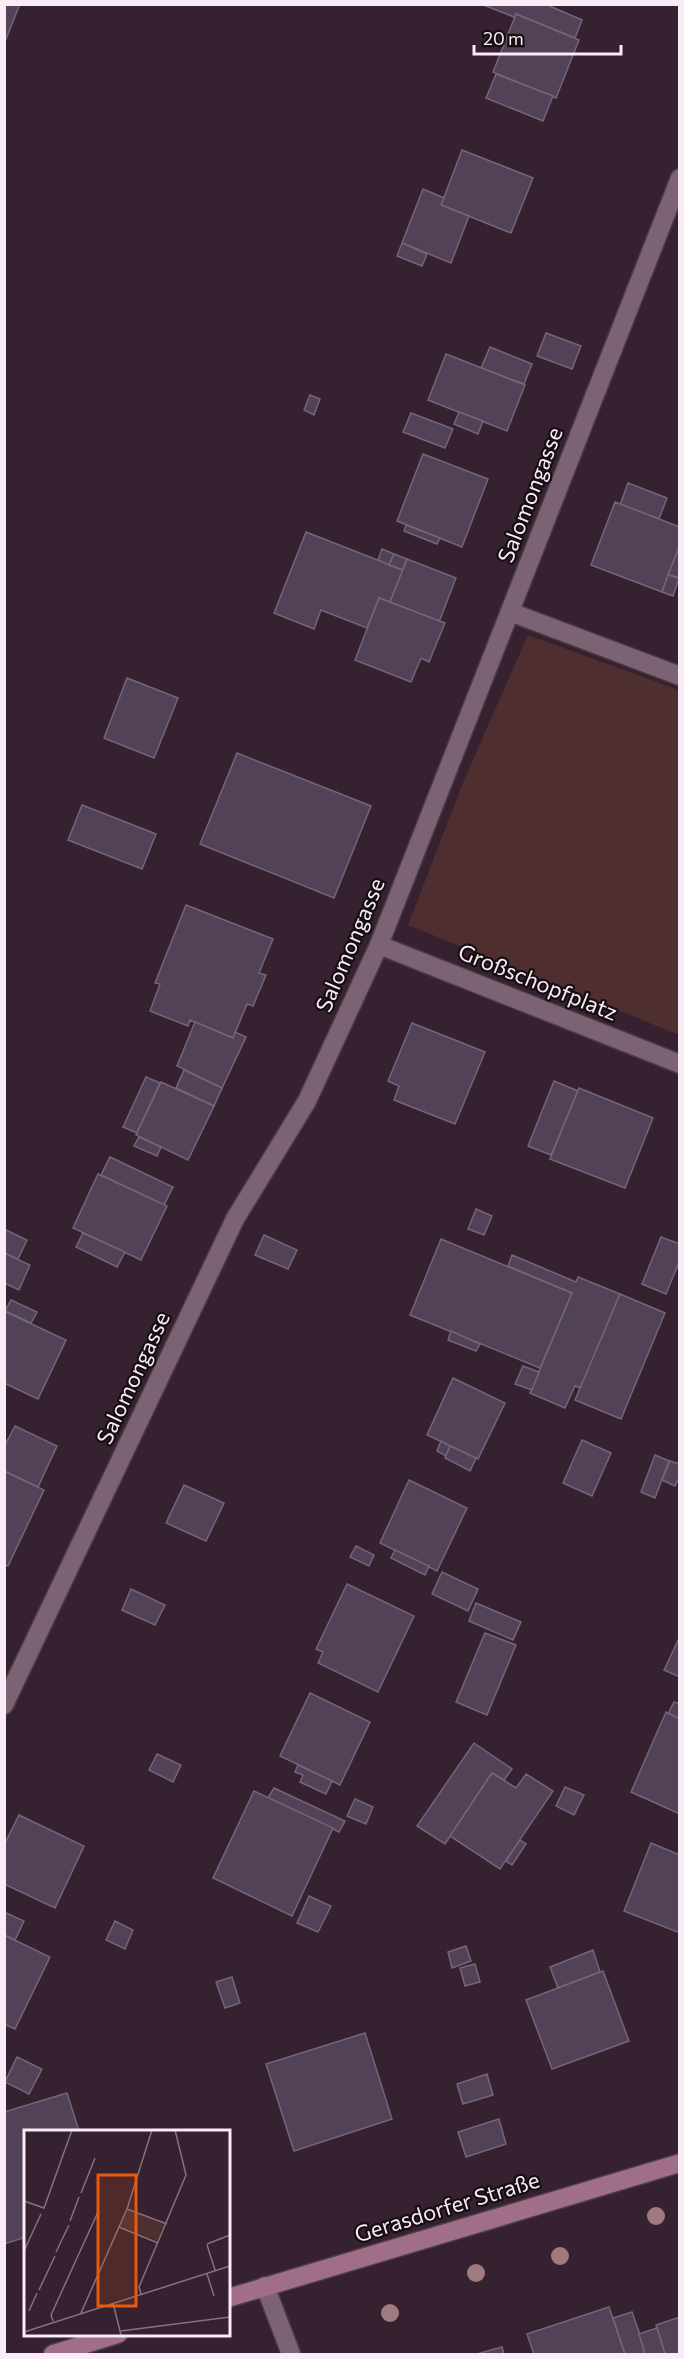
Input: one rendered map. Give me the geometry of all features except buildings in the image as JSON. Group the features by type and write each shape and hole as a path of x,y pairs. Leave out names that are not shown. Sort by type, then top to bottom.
{"main road":[{"name":"Gerasdorfer Straße","path":"230,2297 680,2163"},
{"path":"53,2355 115,2335"}],"street":[{"name":"Salomongasse","path":"4,1705 235,1218 307,1101 379,945 680,178"},
{"path":"510,612 680,676"},
{"name":"Großschopfplatz","path":"379,945 680,1064"},
{"path":"265,2286 291,2355"}],"shaded area":[{"path":"528,635 679,690 679,1035 408,925 464,780"}]}
